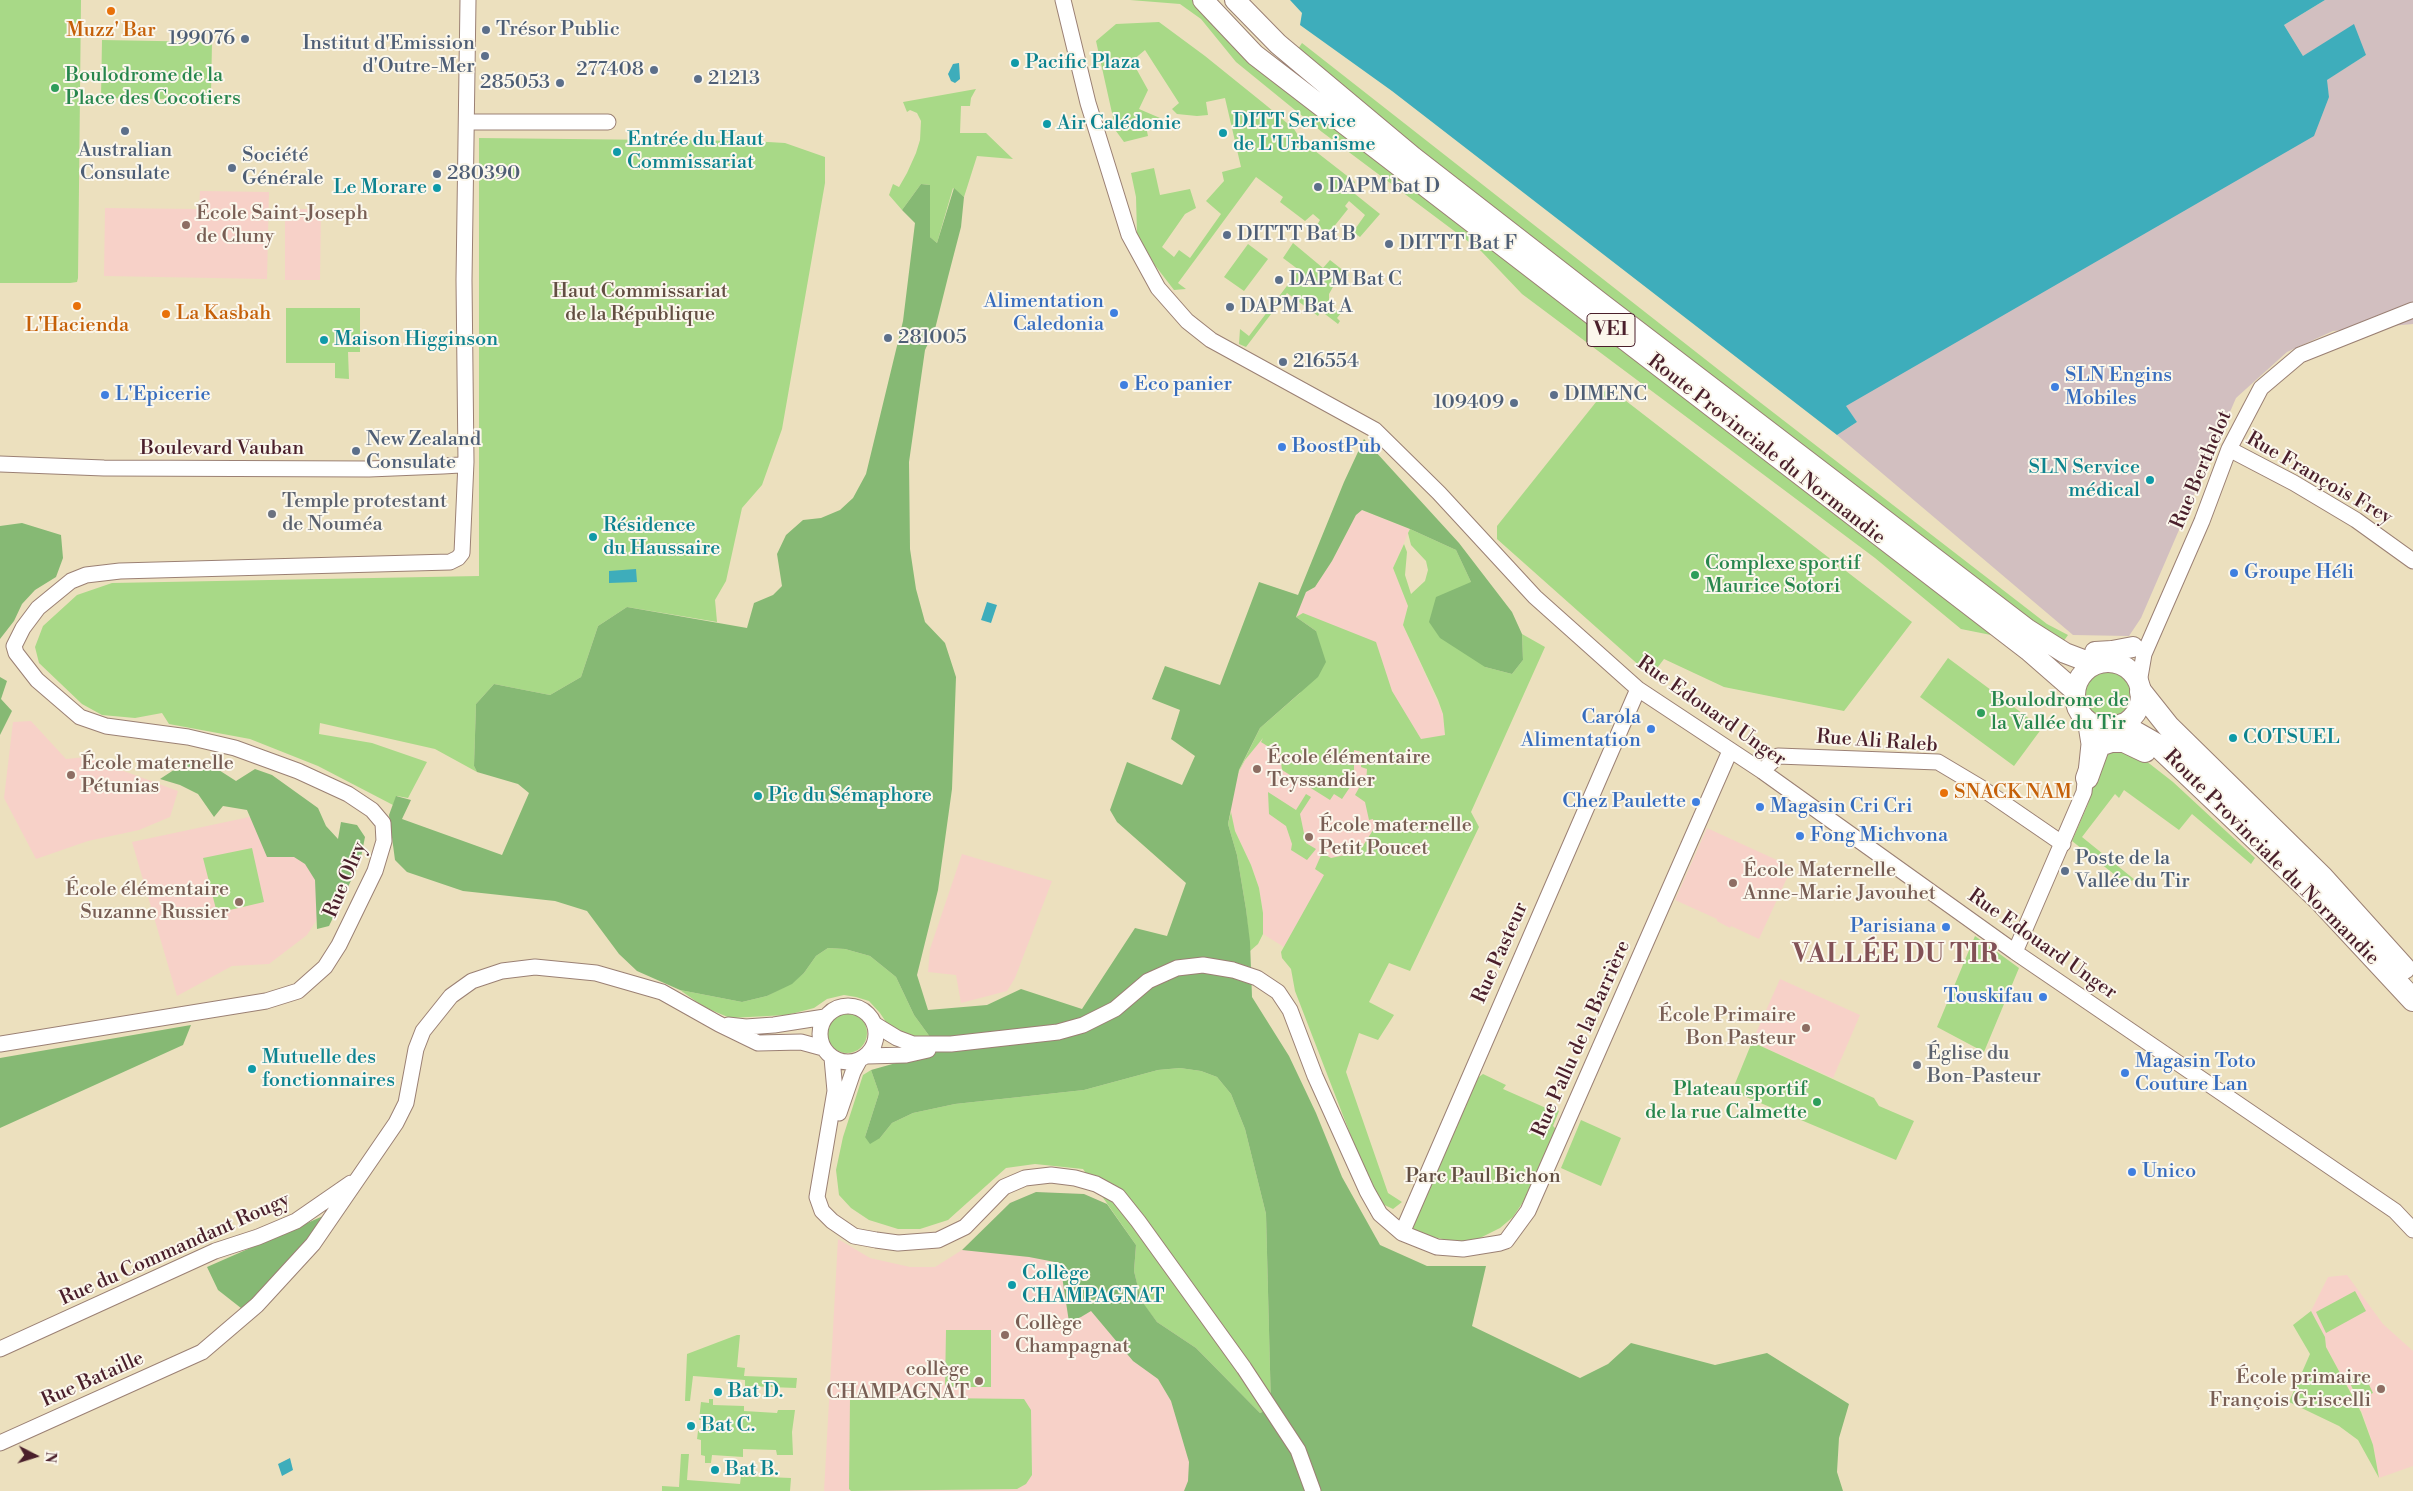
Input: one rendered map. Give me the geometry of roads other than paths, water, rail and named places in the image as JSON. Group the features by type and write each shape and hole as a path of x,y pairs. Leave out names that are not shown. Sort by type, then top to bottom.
{"highway":[{"name":"Route Provinciale du Normandie","path":"2140,687 2168,726 2322,877 2413,978"},
{"name":"Route Provinciale du Normandie","path":"2119,726 2157,745 2320,900 2413,1000"},
{"path":"2087,778 2099,745 2111,741 2124,741 2139,747 2155,758 2317,908 2356,939"}],"main road":[{"name":"Route Provinciale du Normandie","path":"1203,0 1255,55 2028,650 2075,691"},
{"path":"1218,0 1253,36 1278,44"},
{"name":"Route Provinciale du Normandie","path":"1235,0 1278,44 1413,157 2027,629 2065,653 2102,663"},
{"path":"2027,629 2068,648 2097,652 2133,647"},
{"path":"2102,663 2127,668 2140,687 2137,712 2119,726 2099,727 2092,725 2076,706 2075,691 2081,675 2102,663"}],"street":[{"path":"463,524 466,462 464,280 468,0"},
{"name":"Rue Edouard Unger","path":"1064,0 1088,103 1129,235 1158,288 1187,321 1211,340 1375,430 1440,493 1535,597 1638,689 1762,771 2015,952 2157,1050 2396,1211 2413,1230"},
{"name":"Rue Edouard Unger","path":"1072,0 1088,103"},
{"path":"467,122 608,122"},
{"name":"Rue Berthelot","path":"2140,687 2144,654 2202,521 2229,449 2261,388 2300,355 2413,310"},
{"name":"Rue François Frey","path":"2229,449 2294,483 2356,520 2413,560"},
{"name":"Boulevard Vauban","path":"0,464 144,469 369,469 460,465 466,462"},
{"path":"443,466 454,470 458,475 463,524"},
{"name":"Rue Olry","path":"0,1044 266,1001 298,991 325,967 339,945 375,871 384,841 383,823 372,810 348,794 298,771 235,748 188,737 106,726 80,717 36,680 16,652 14,646 22,628 38,608 71,581 86,576 120,571 450,562 458,558 462,553 463,524"},
{"name":"Rue Berthelot","path":"2102,663 2122,656 2133,647 2161,616"},
{"name":"Rue Pasteur","path":"1402,1233 1638,689"},
{"path":"2015,952 2084,792 2087,778 2089,744 2085,719"},
{"path":"2089,744 2104,732 2119,726"},
{"name":"Rue Pallu de la Barrière","path":"951,1044 1058,1032 1083,1025 1115,1009 1148,981 1177,968 1203,965 1234,970 1256,978 1278,992 1290,1010 1315,1076 1366,1191 1380,1214 1402,1233 1437,1247 1463,1249 1490,1246 1506,1241 1528,1211 1730,751"},
{"name":"Rue Ali Raleb","path":"1762,771 1778,756 1938,762 1980,787 2062,844"},
{"name":"Rue Bataille","path":"0,1443 202,1352 257,1304 313,1244 396,1123 406,1103 416,1049 423,1031 451,996 472,981 502,971 535,967 596,973 662,992 758,1043 801,1042 828,1053"},
{"path":"720,1024 746,1027 826,1017 839,1007 856,1007 870,1017 874,1024 875,1041 852,1072 824,1159"},
{"path":"826,1017 820,1032 828,1053 835,1091 817,1197 822,1211 832,1221 854,1236 898,1243 930,1241 951,1235 965,1227 1004,1186 1025,1178 1050,1175 1075,1178 1096,1184 1118,1196 1271,1408 1298,1450 1313,1491"},
{"path":"874,1024 896,1038 913,1044 951,1044"},
{"path":"828,1053 841,1062 906,1054 951,1044"},
{"name":"Rue du Commandant Rougy","path":"0,1349 215,1251 258,1237 296,1221 360,1176"}],"water":[{"path":"1290,0 2325,0 2284,25 2303,56 2354,24 2366,55 2327,80 2329,97 2314,136 1846,406 1857,422 1837,435 1392,91 1300,25 1302,13"},
{"path":"959,63 960,79 955,83 951,81 948,74 953,64"},
{"path":"636,569 637,582 609,583 609,571"},
{"path":"987,602 997,605 991,623 981,620"},
{"path":"290,1458 293,1470 282,1476 278,1464"}],"place":[{"name":"Muzz' Bar","path":"111,11"},
{"name":"Trésor Public","path":"486,30"},
{"name":"199076","path":"245,39"},
{"name":"Institut d'Emission d'Outre-Mer","path":"485,56"},
{"name":"Pacific Plaza","path":"1015,63"},
{"name":"277408","path":"654,70"},
{"name":"21213","path":"698,79"},
{"name":"285053","path":"560,83"},
{"name":"Boulodrome de la Place des Cocotiers","path":"55,88"},
{"name":"Air Calédonie","path":"1047,124"},
{"name":"Australian Consulate","path":"125,131"},
{"name":"DITT Service de L'Urbanisme","path":"1223,133"},
{"name":"Entrée du Haut Commissariat","path":"617,152"},
{"name":"Société Générale","path":"232,168"},
{"name":"280390","path":"437,174"},
{"name":"DAPM bat D","path":"1318,187"},
{"name":"Le Morare","path":"437,188"},
{"name":"École Saint-Joseph de Cluny","path":"186,225"},
{"name":"DITTT Bat B","path":"1227,235"},
{"name":"DITTT Bat F","path":"1389,244"},
{"name":"DAPM Bat C","path":"1279,280"},
{"name":"L'Hacienda","path":"77,306"},
{"name":"DAPM Bat A","path":"1230,307"},
{"name":"Alimentation Caledonia","path":"1114,313"},
{"name":"La Kasbah","path":"166,314"},
{"name":"281005","path":"888,338"},
{"name":"Maison Higginson","path":"324,340"},
{"name":"216554","path":"1283,362"},
{"name":"Eco panier","path":"1124,385"},
{"name":"SLN Engins Mobiles","path":"2055,387"},
{"name":"L'Epicerie","path":"105,395"},
{"name":"DIMENC","path":"1554,395"},
{"name":"109409","path":"1514,403"},
{"name":"BoostPub","path":"1282,447"},
{"name":"New Zealand Consulate","path":"356,451"},
{"name":"SLN Service médical","path":"2150,480"},
{"name":"Temple protestant de Nouméa","path":"272,514"},
{"name":"Résidence du Haussaire","path":"593,537"},
{"name":"Groupe Héli","path":"2234,573"},
{"name":"Complexe sportif Maurice Sotori","path":"1695,575"},
{"name":"Boulodrome de la Vallée du Tir","path":"1981,713"},
{"name":"Carola Alimentation","path":"1651,729"},
{"name":"COTSUEL","path":"2233,738"},
{"name":"École élémentaire Teyssandier","path":"1257,769"},
{"name":"École maternelle Pétunias","path":"71,775"},
{"name":"SNACK NAM","path":"1944,793"},
{"name":"Pic du Sémaphore","path":"758,796"},
{"name":"Chez Paulette","path":"1696,802"},
{"name":"Magasin Cri Cri","path":"1760,807"},
{"name":"Fong Michvona","path":"1800,836"},
{"name":"École maternelle Petit Poucet","path":"1309,837"},
{"name":"Poste de la Vallée du Tir","path":"2065,871"},
{"name":"École Maternelle Anne-Marie Javouhet","path":"1733,883"},
{"name":"École élémentaire Suzanne Russier","path":"239,902"},
{"name":"Parisiana","path":"1946,927"},
{"name":"Touskifau","path":"2043,997"},
{"name":"École Primaire Bon Pasteur","path":"1806,1028"},
{"name":"Église du Bon-Pasteur","path":"1917,1065"},
{"name":"Mutuelle des fonctionnaires","path":"252,1069"},
{"name":"Magasin Toto Couture Lan","path":"2125,1073"},
{"name":"Plateau sportif de la rue Calmette","path":"1817,1102"},
{"name":"Unico","path":"2132,1172"},
{"name":"Collège CHAMPAGNAT","path":"1012,1285"},
{"name":"Collège Champagnat","path":"1005,1335"},
{"name":"collège CHAMPAGNAT","path":"979,1381"},
{"name":"École primaire François Griscelli","path":"2381,1389"},
{"name":"Bat D.","path":"718,1392"},
{"name":"Bat C.","path":"691,1426"},
{"name":"Bat B.","path":"715,1470"}],"district":[{"name":"VALLÉE DU TIR","path":"1896,956"}],"park label":[{"name":"Haut Commissariat de la République","path":"640,304"},
{"name":"Parc Paul Bichon","path":"1483,1177"}]}
